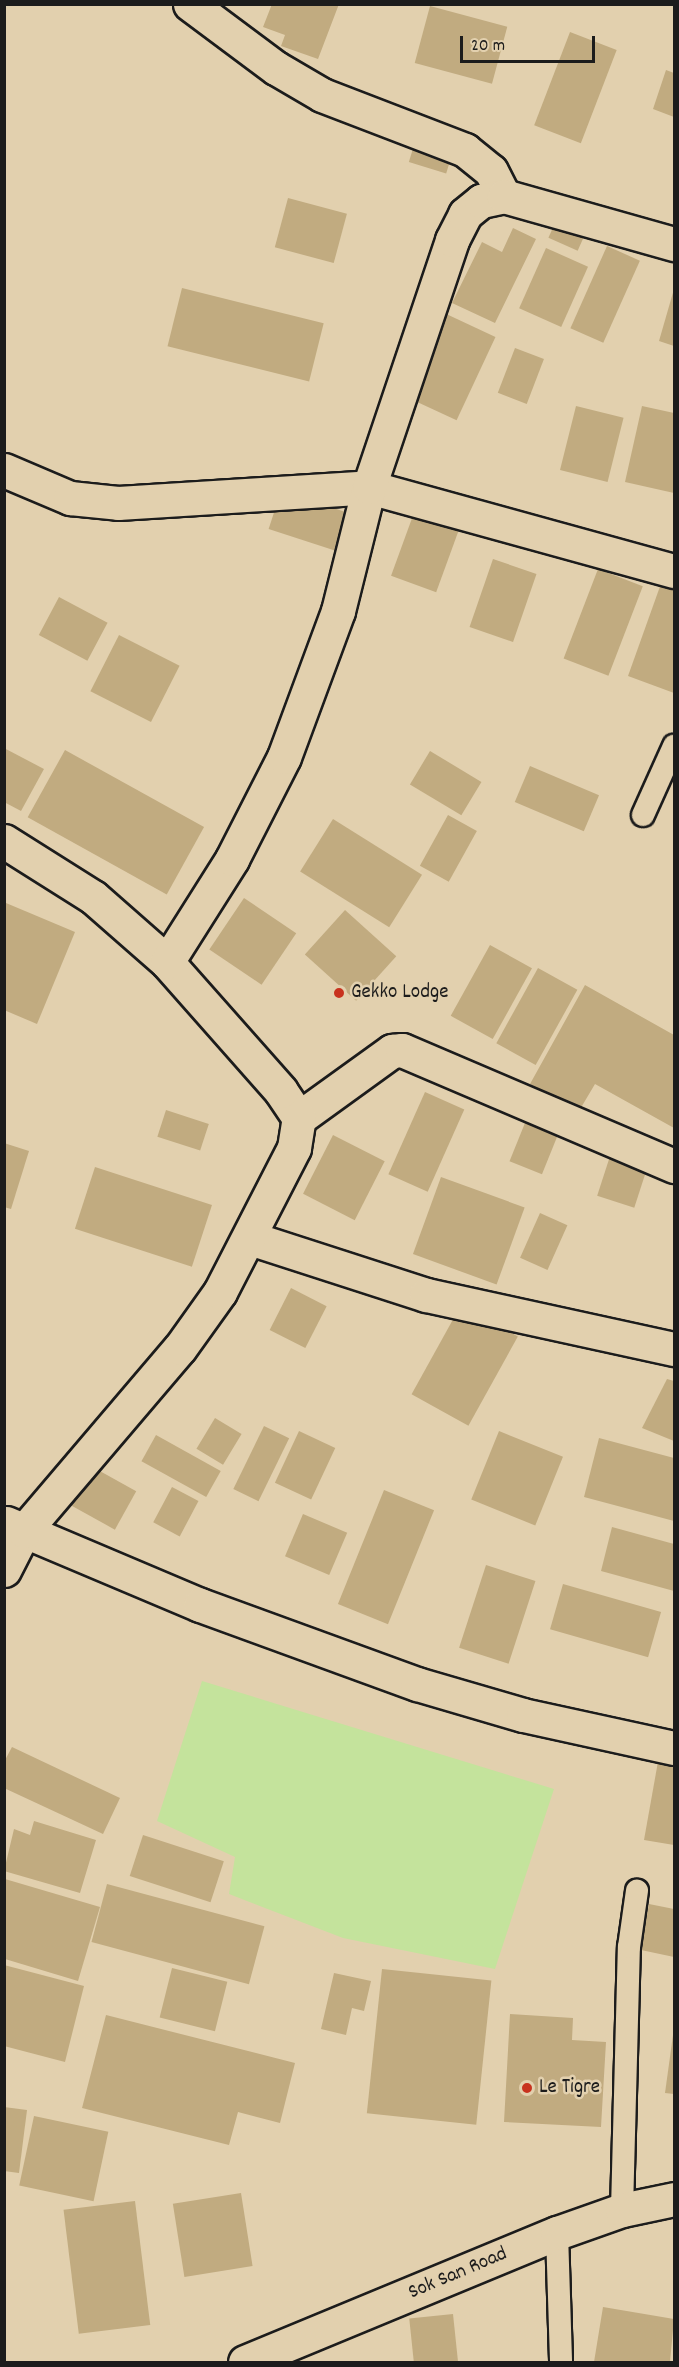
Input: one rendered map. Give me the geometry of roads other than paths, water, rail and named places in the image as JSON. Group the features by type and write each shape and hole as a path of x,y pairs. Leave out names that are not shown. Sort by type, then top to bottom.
{"street":[{"path":"190,4 276,68 322,95 465,150 491,171 504,196"},
{"path":"167,963 232,859 284,757 338,611 369,487 452,240 465,214 481,201 504,196 675,244"},
{"path":"4,470 70,498 118,503 369,487 675,571"},
{"path":"4,841 93,897 167,963 281,1091 299,1118 294,1148 250,1238 180,1348 14,1527 4,1570"},
{"path":"299,1118 392,1051 402,1050 454,1069 675,1166"},
{"path":"250,1238 426,1295 675,1349"},
{"path":"14,1527 200,1605 417,1684 523,1716 675,1748"},
{"name":"Sok San Road","path":"245,2362 557,2233 622,2210 675,2199"}],"lane":[{"path":"643,815 675,746"},
{"path":"622,2210 629,1947 637,1891"},
{"path":"557,2233 561,2362"}],"place":[{"name":"Gekko Lodge","path":"339,993"},
{"name":"Le Tigre","path":"527,2088"}]}
